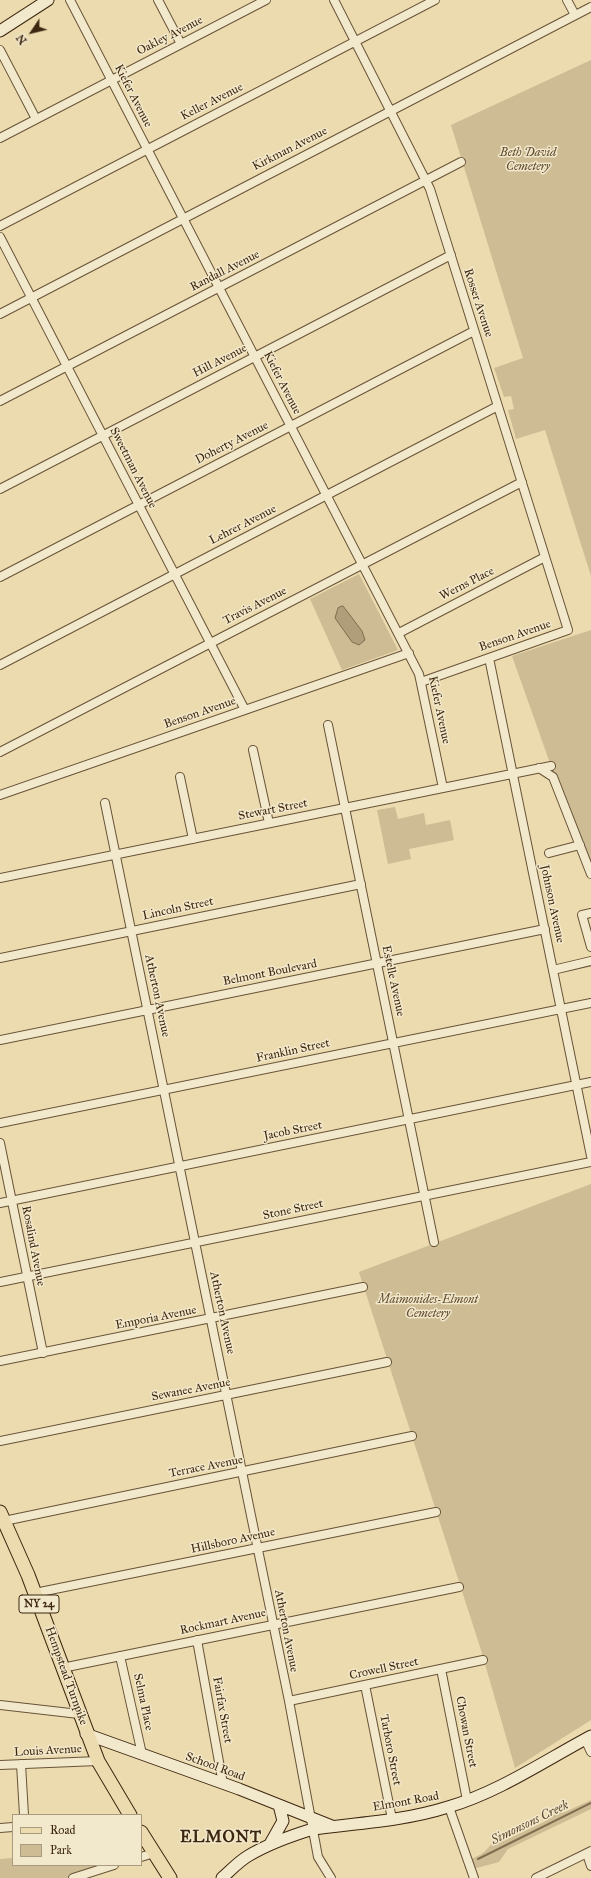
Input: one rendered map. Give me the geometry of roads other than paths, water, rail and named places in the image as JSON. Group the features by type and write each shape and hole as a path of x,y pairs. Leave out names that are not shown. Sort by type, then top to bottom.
{"main road":[{"path":"0,31 48,0"},
{"name":"Hempstead Turnpike","path":"2,1516 35,1593 86,1734 98,1761 129,1814"},
{"name":"School Road","path":"86,1734 333,1826"},
{"name":"Elmont Road","path":"222,1878 246,1857 270,1844 313,1829 392,1819 448,1807 468,1800 507,1783 588,1738"},
{"path":"270,1844 283,1821 279,1805"},
{"path":"142,1834 170,1878"}],"street":[{"name":"Kiefer Avenue","path":"70,0 419,674 443,788"},
{"path":"158,0 181,44"},
{"path":"246,0 250,8"},
{"name":"Oakley Avenue","path":"0,138 266,0"},
{"name":"Rosser Avenue","path":"334,0 427,180 567,626"},
{"name":"Keller Avenue","path":"0,226 435,0"},
{"path":"567,0 575,15"},
{"name":"Kirkman Avenue","path":"0,314 591,7"},
{"path":"0,50 36,119"},
{"name":"Randall Avenue","path":"0,401 461,162"},
{"name":"Sweetman Avenue","path":"0,237 245,710"},
{"name":"Hill Avenue","path":"0,489 451,255"},
{"name":"Doherty Avenue","path":"0,577 474,331"},
{"name":"Lehrer Avenue","path":"0,664 498,406"},
{"name":"Travis Avenue","path":"0,752 522,482"},
{"name":"Werns Place","path":"399,633 545,557"},
{"name":"Benson Avenue","path":"421,682 568,630 567,626"},
{"name":"Benson Avenue","path":"0,795 409,653"},
{"name":"Johnson Avenue","path":"490,658 591,1156"},
{"name":"Estelle Avenue","path":"328,725 434,1242"},
{"path":"253,750 269,823"},
{"name":"Stewart Street","path":"0,878 551,766"},
{"path":"539,768 553,777 591,874"},
{"path":"180,777 193,839"},
{"name":"Atherton Avenue","path":"106,803 273,1624 318,1857 331,1878"},
{"path":"549,853 580,845"},
{"name":"Lincoln Street","path":"0,958 361,884"},
{"path":"591,913 582,915 591,947"},
{"name":"Belmont Boulevard","path":"0,1040 545,929"},
{"path":"553,970 591,961"},
{"name":"Franklin Street","path":"0,1123 591,1003"},
{"name":"Jacob Street","path":"0,1203 591,1082"},
{"name":"Rosalind Avenue","path":"0,1143 43,1353"},
{"name":"Stone Street","path":"0,1282 591,1162"},
{"name":"Emporia Avenue","path":"0,1361 364,1287"},
{"name":"Sewanee Avenue","path":"0,1441 387,1362"},
{"name":"Terrace Avenue","path":"2,1516 242,1472 412,1436"},
{"name":"Hillsboro Avenue","path":"35,1593 436,1512"},
{"name":"Rockmart Avenue","path":"62,1668 459,1587"},
{"name":"Fairfax Street","path":"197,1640 223,1784"},
{"name":"Selma Place","path":"120,1656 142,1754"},
{"name":"Crowell Street","path":"288,1701 483,1660"},
{"name":"Chowan Street","path":"441,1670 468,1800"},
{"name":"Tarboro Street","path":"365,1685 392,1819"},
{"path":"0,1705 79,1714"},
{"path":"588,1738 591,1752"},
{"name":"Louis Avenue","path":"0,1766 98,1761"},
{"path":"21,1764 24,1814"},
{"path":"448,1807 474,1878"},
{"path":"0,1828 12,1827"},
{"path":"536,1878 589,1852 591,1866"},
{"path":"142,1857 154,1853"},
{"path":"73,1878 111,1866"}],"waterway":[{"name":"Simonsons Creek","path":"478,1859 591,1803"}],"district":[{"name":"ELMONT","path":"221,1838"}],"park label":[{"name":"Beth David Cemetery","path":"528,160"},
{"name":"Maimonides-Elmont Cemetery","path":"428,1307"}]}
